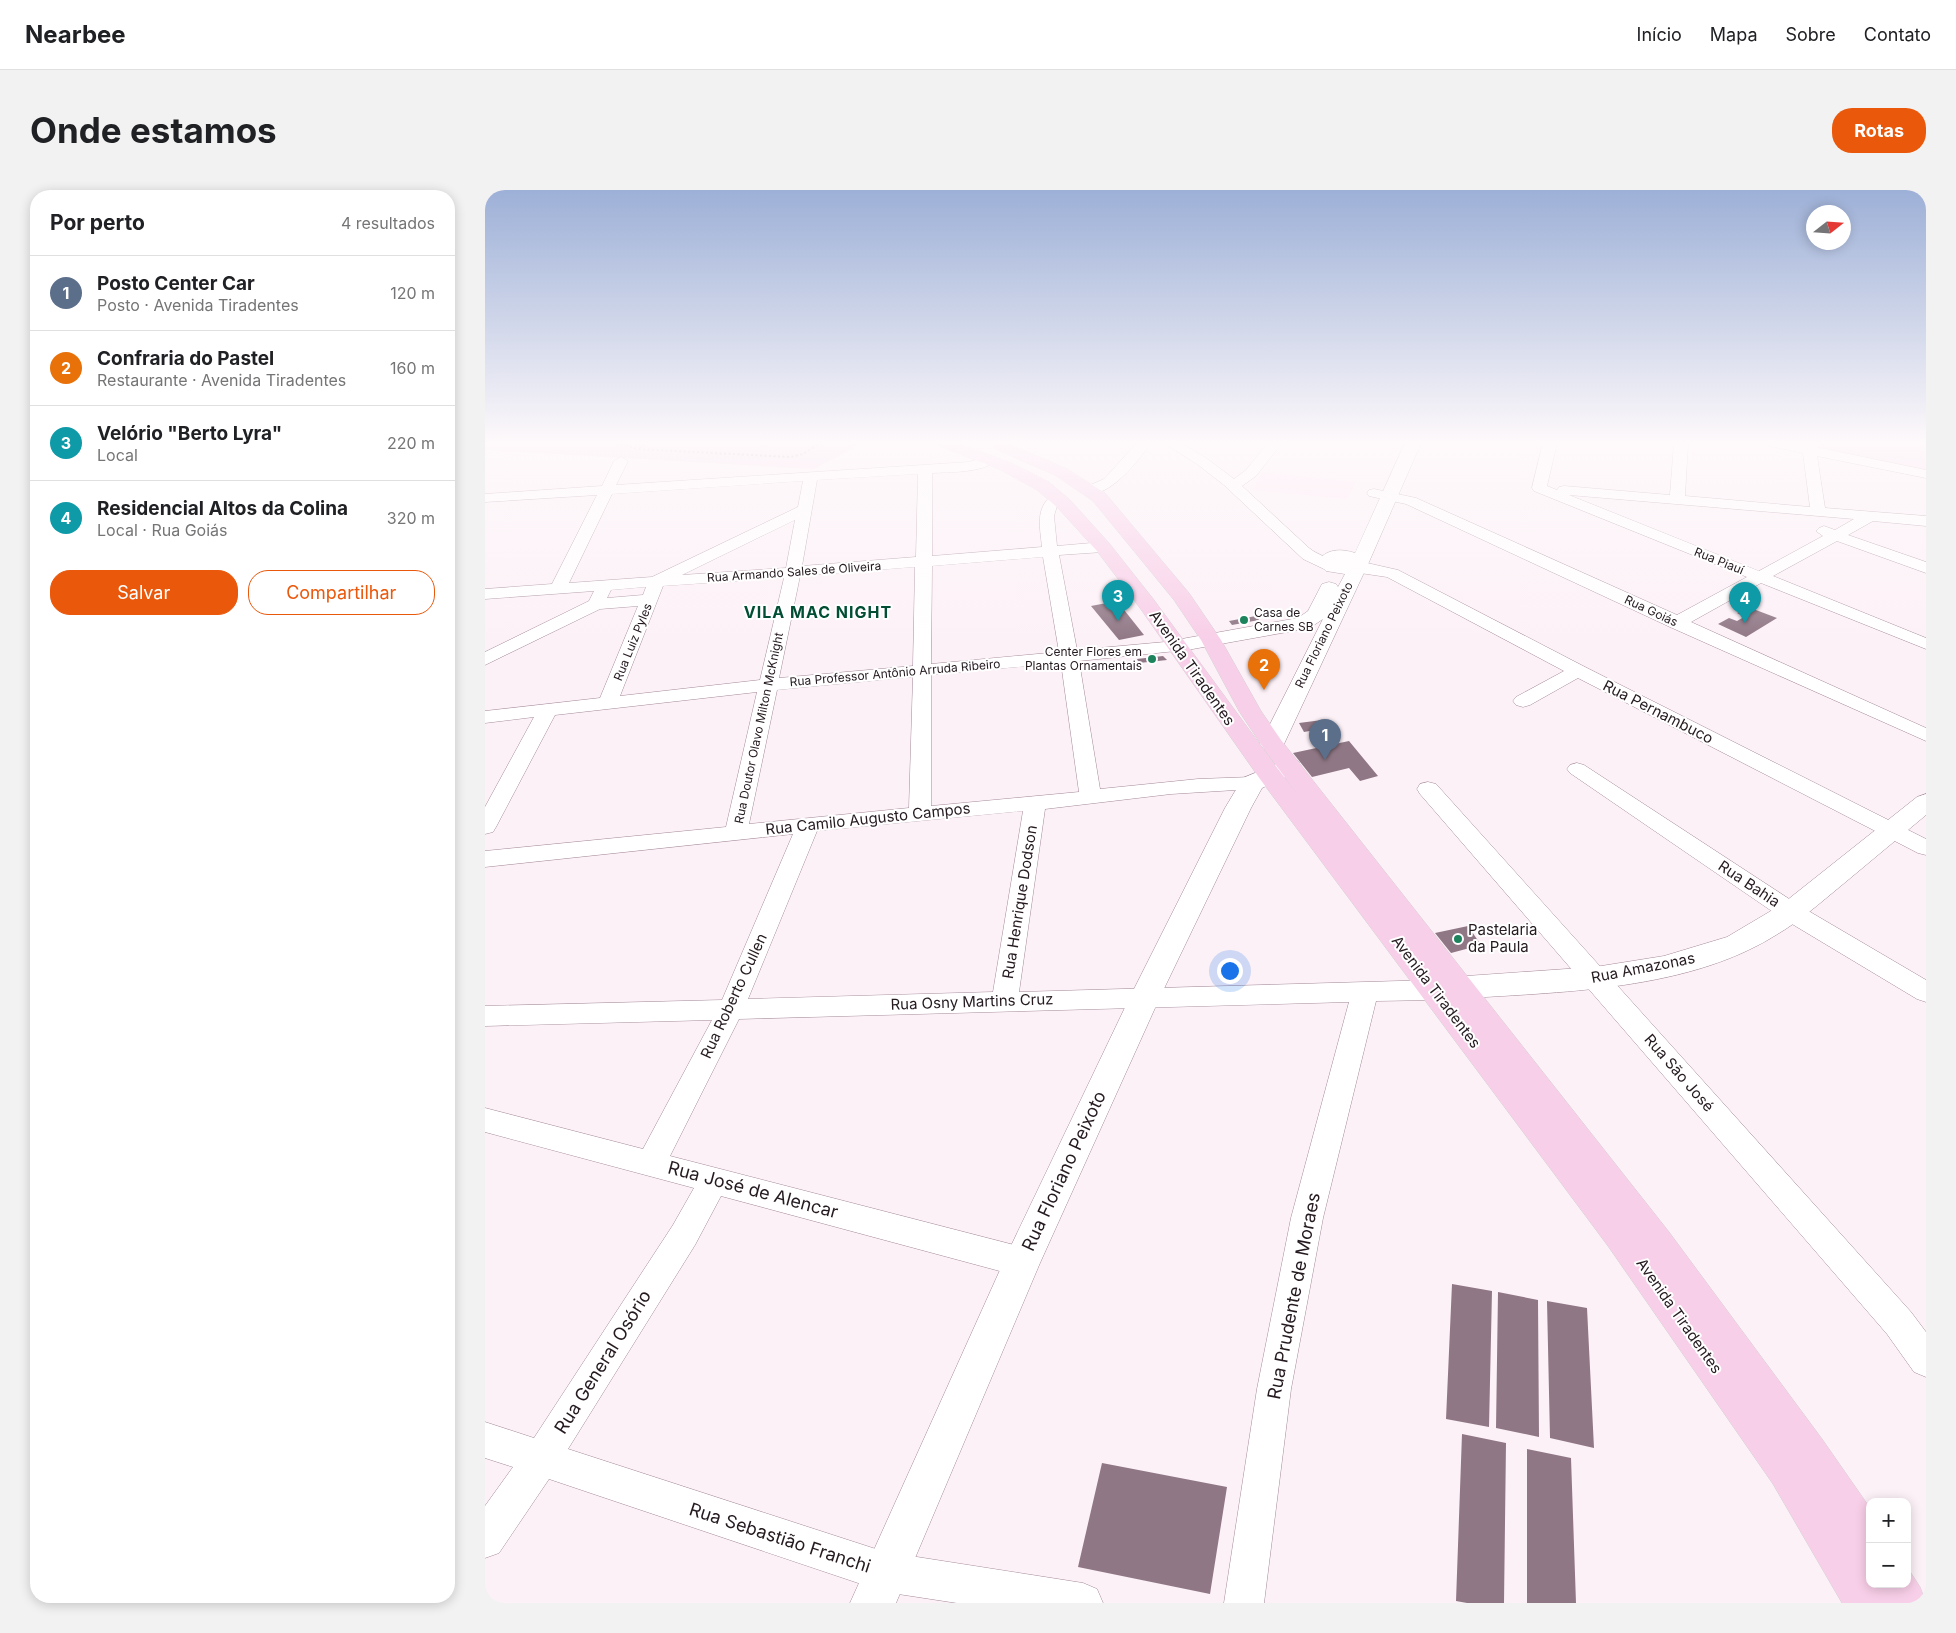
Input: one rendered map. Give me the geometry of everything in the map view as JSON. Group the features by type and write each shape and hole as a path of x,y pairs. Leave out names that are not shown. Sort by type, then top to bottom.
{"main road":[{"name":"Avenida Tiradentes","path":"1067,509 1103,547 1270,774 1656,1244 1807,1454 1867,1543"},
{"name":"Avenida Tiradentes","path":"1108,509 1137,541 1182,597 1211,640 1250,711 1272,744 1270,774"},
{"name":"Rua Floriano Peixoto","path":"1304,623 1316,614 1373,509"},
{"name":"Rua Floriano Peixoto","path":"1272,744 1323,634 1345,562"},
{"name":"Rua Professor Antônio Arruda Ribeiro","path":"1177,646 1304,623"},
{"path":"1304,623 1323,634"},
{"name":"Rua Floriano Peixoto","path":"879,1588 1022,1262 1145,997 1270,774"},
{"name":"Rua Amazonas","path":"1447,989 1595,978 1663,967 1704,956 1737,944 1791,912 1926,802"},
{"name":"Avenida Tiradentes","path":"1447,989 1788,1470 1868,1603"},
{"path":"1895,1588 1904,1603"}],"street":[{"path":"558,588 597,509"},
{"path":"657,581 805,509"},
{"name":"Rua Doutor Olavo Milton McKnight","path":"736,833 805,509"},
{"path":"920,813 925,509"},
{"path":"1049,509 1047,516 1050,552 1069,657 1090,798"},
{"name":"Rua Pernambuco","path":"1258,509 1296,543 1309,558 1345,562 1392,573 1578,671 1926,848"},
{"name":"Rua Goiás","path":"1428,509 1926,735"},
{"name":"Rua Piauí","path":"1591,509 1926,644"},
{"path":"1765,509 1926,568"},
{"path":"1775,509 1926,521"},
{"path":"1676,623 1834,534 1869,517"},
{"name":"Rua Armando Sales de Oliveira","path":"485,594 1103,547"},
{"name":"Rua Luiz Pyles","path":"608,702 657,581"},
{"path":"596,604 605,585"},
{"path":"485,659 596,604 649,600"},
{"name":"Rua Professor Antônio Arruda Ribeiro","path":"485,717 768,685 1177,646"},
{"path":"1523,701 1578,671"},
{"path":"485,827 548,709"},
{"name":"Rua Bahia","path":"1577,769 1791,912 1926,992"},
{"name":"Rua Camilo Augusto Campos","path":"485,859 920,813 1090,798 1213,784 1270,774"},
{"name":"Rua São José","path":"1428,790 1899,1323 1926,1360"},
{"name":"Rua Henrique Dodson","path":"1005,1001 1035,803"},
{"name":"Rua Roberto Cullen","path":"651,1163 731,1008 808,826"},
{"name":"Rua Osny Martins Cruz","path":"485,1016 1447,989"},
{"name":"Rua Prudente de Moraes","path":"1244,1603 1274,1389 1304,1237 1365,992"},
{"name":"Rua José de Alencar","path":"485,1120 1022,1262"},
{"name":"Rua General Osório","path":"485,1539 541,1459 684,1236 714,1180"},
{"name":"Rua Sebastião Franchi","path":"485,1440 541,1459 879,1588 1083,1603"}],"building":[{"path":"1117,601 1144,635 1119,640 1091,606"},
{"path":"1748,607 1777,618 1746,637 1718,624 1729,618 1737,621 1744,617 1737,613"},
{"name":"Casa de Carnes SB","path":"1256,616 1259,620 1232,625 1229,621"},
{"name":"Center Flores em Plantas Ornamentais","path":"1163,656 1167,660 1139,663 1137,659"},
{"path":"1322,720 1327,728 1304,732 1299,723"},
{"path":"1349,741 1378,776 1360,781 1349,768 1312,777 1293,753"},
{"name":"Pastelaria da Paula","path":"1468,926 1481,945 1451,953 1435,933"},
{"path":"1452,1284 1492,1291 1489,1427 1446,1419"},
{"path":"1498,1292 1538,1300 1539,1437 1496,1428"},
{"path":"1547,1301 1587,1308 1594,1448 1550,1438"},
{"path":"1462,1434 1506,1443 1504,1603 1467,1603 1456,1601"},
{"path":"1527,1449 1571,1458 1576,1603 1527,1603"},
{"path":"1102,1463 1227,1487 1210,1594 1078,1567"}],"place":[{"name":"Casa de Carnes SB","path":"1244,620"},
{"name":"Velório \"Berto Lyra\"","path":"1118,621"},
{"name":"Residencial Altos da Colina","path":"1745,623"},
{"name":"Center Flores em Plantas Ornamentais","path":"1152,659"},
{"name":"Confraria do Pastel","path":"1264,690"},
{"name":"Posto Center Car","path":"1325,760"},
{"name":"Pastelaria da Paula","path":"1458,939"}],"district":[{"name":"VILA MAC NIGHT","path":"818,612"}]}
